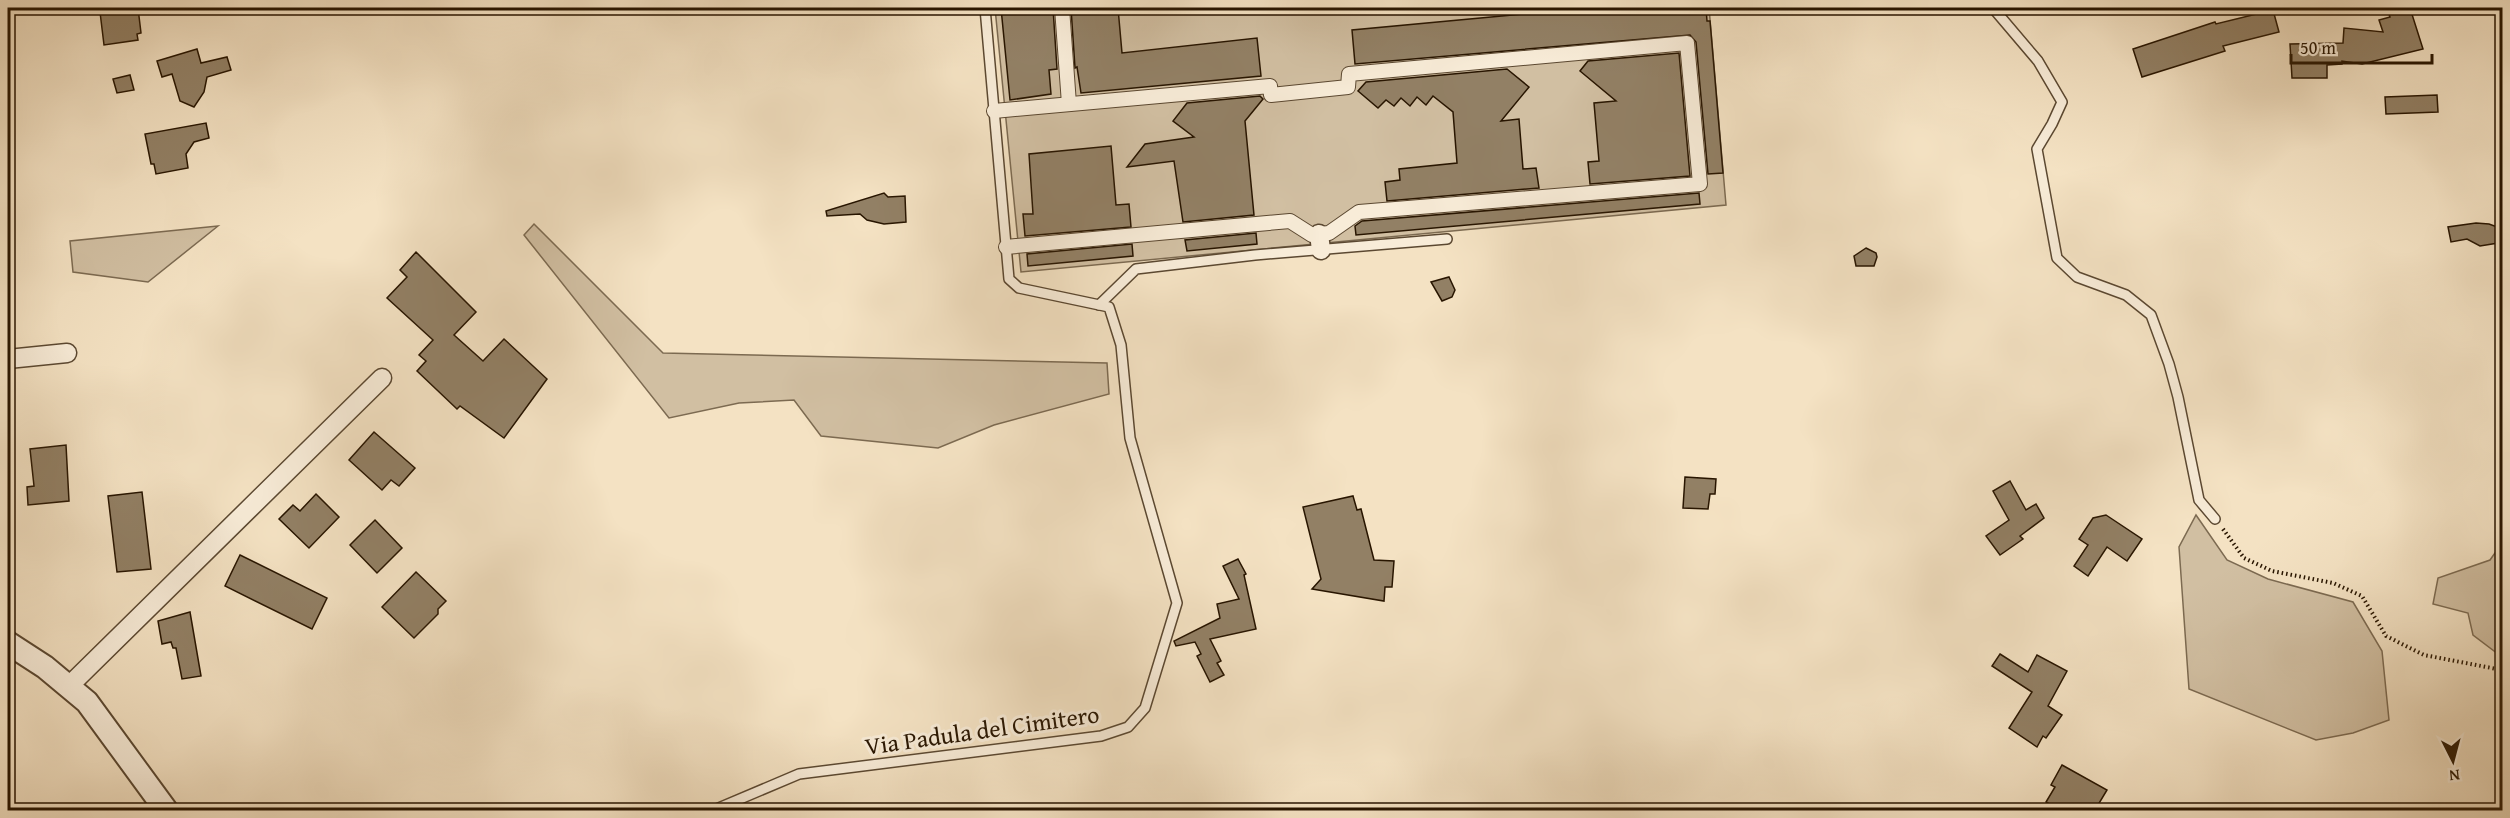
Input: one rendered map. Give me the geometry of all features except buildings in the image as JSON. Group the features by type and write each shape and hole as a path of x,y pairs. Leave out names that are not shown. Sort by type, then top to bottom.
{"street":[{"path":"1062,8 1069,104"},
{"path":"994,111 1270,86 1271,95 1348,87 1349,74 1687,43 1700,184 1359,212 1320,242 1290,220 1006,247"},
{"path":"8,359 67,353"},
{"path":"68,687 382,378"},
{"path":"8,643 45,667 87,702 166,810"}],"lane":[{"path":"985,8 1009,279 1019,288 1099,305 1136,269 1255,255 1320,242 1447,239"},
{"path":"1993,8 2038,61 2062,102 2037,149 2058,258 2078,277 2126,294 2151,315 2175,386 2199,500 2215,519"},
{"name":"Via Padula del Cimitero","path":"714,810 799,774 1101,736 1128,727 1145,708 1177,603 1130,438 1122,345 1109,307 1099,305"}],"path":[{"path":"2215,519 2244,558 2272,570 2332,583 2362,596 2386,636 2424,655 2502,670"}],"shaded area":[{"path":"995,8 1709,8 1726,205 1021,272"},
{"path":"534,224 663,353 1107,363 1109,394 994,425 938,448 821,436 794,400 739,403 669,418 524,235"},
{"path":"218,226 148,282 73,272 70,241"},
{"path":"2196,515 2227,560 2268,579 2353,602 2382,651 2389,720 2353,733 2316,740 2189,689 2179,547"},
{"path":"2502,543 2502,657 2473,635 2468,613 2433,604 2438,578 2490,560"}]}
